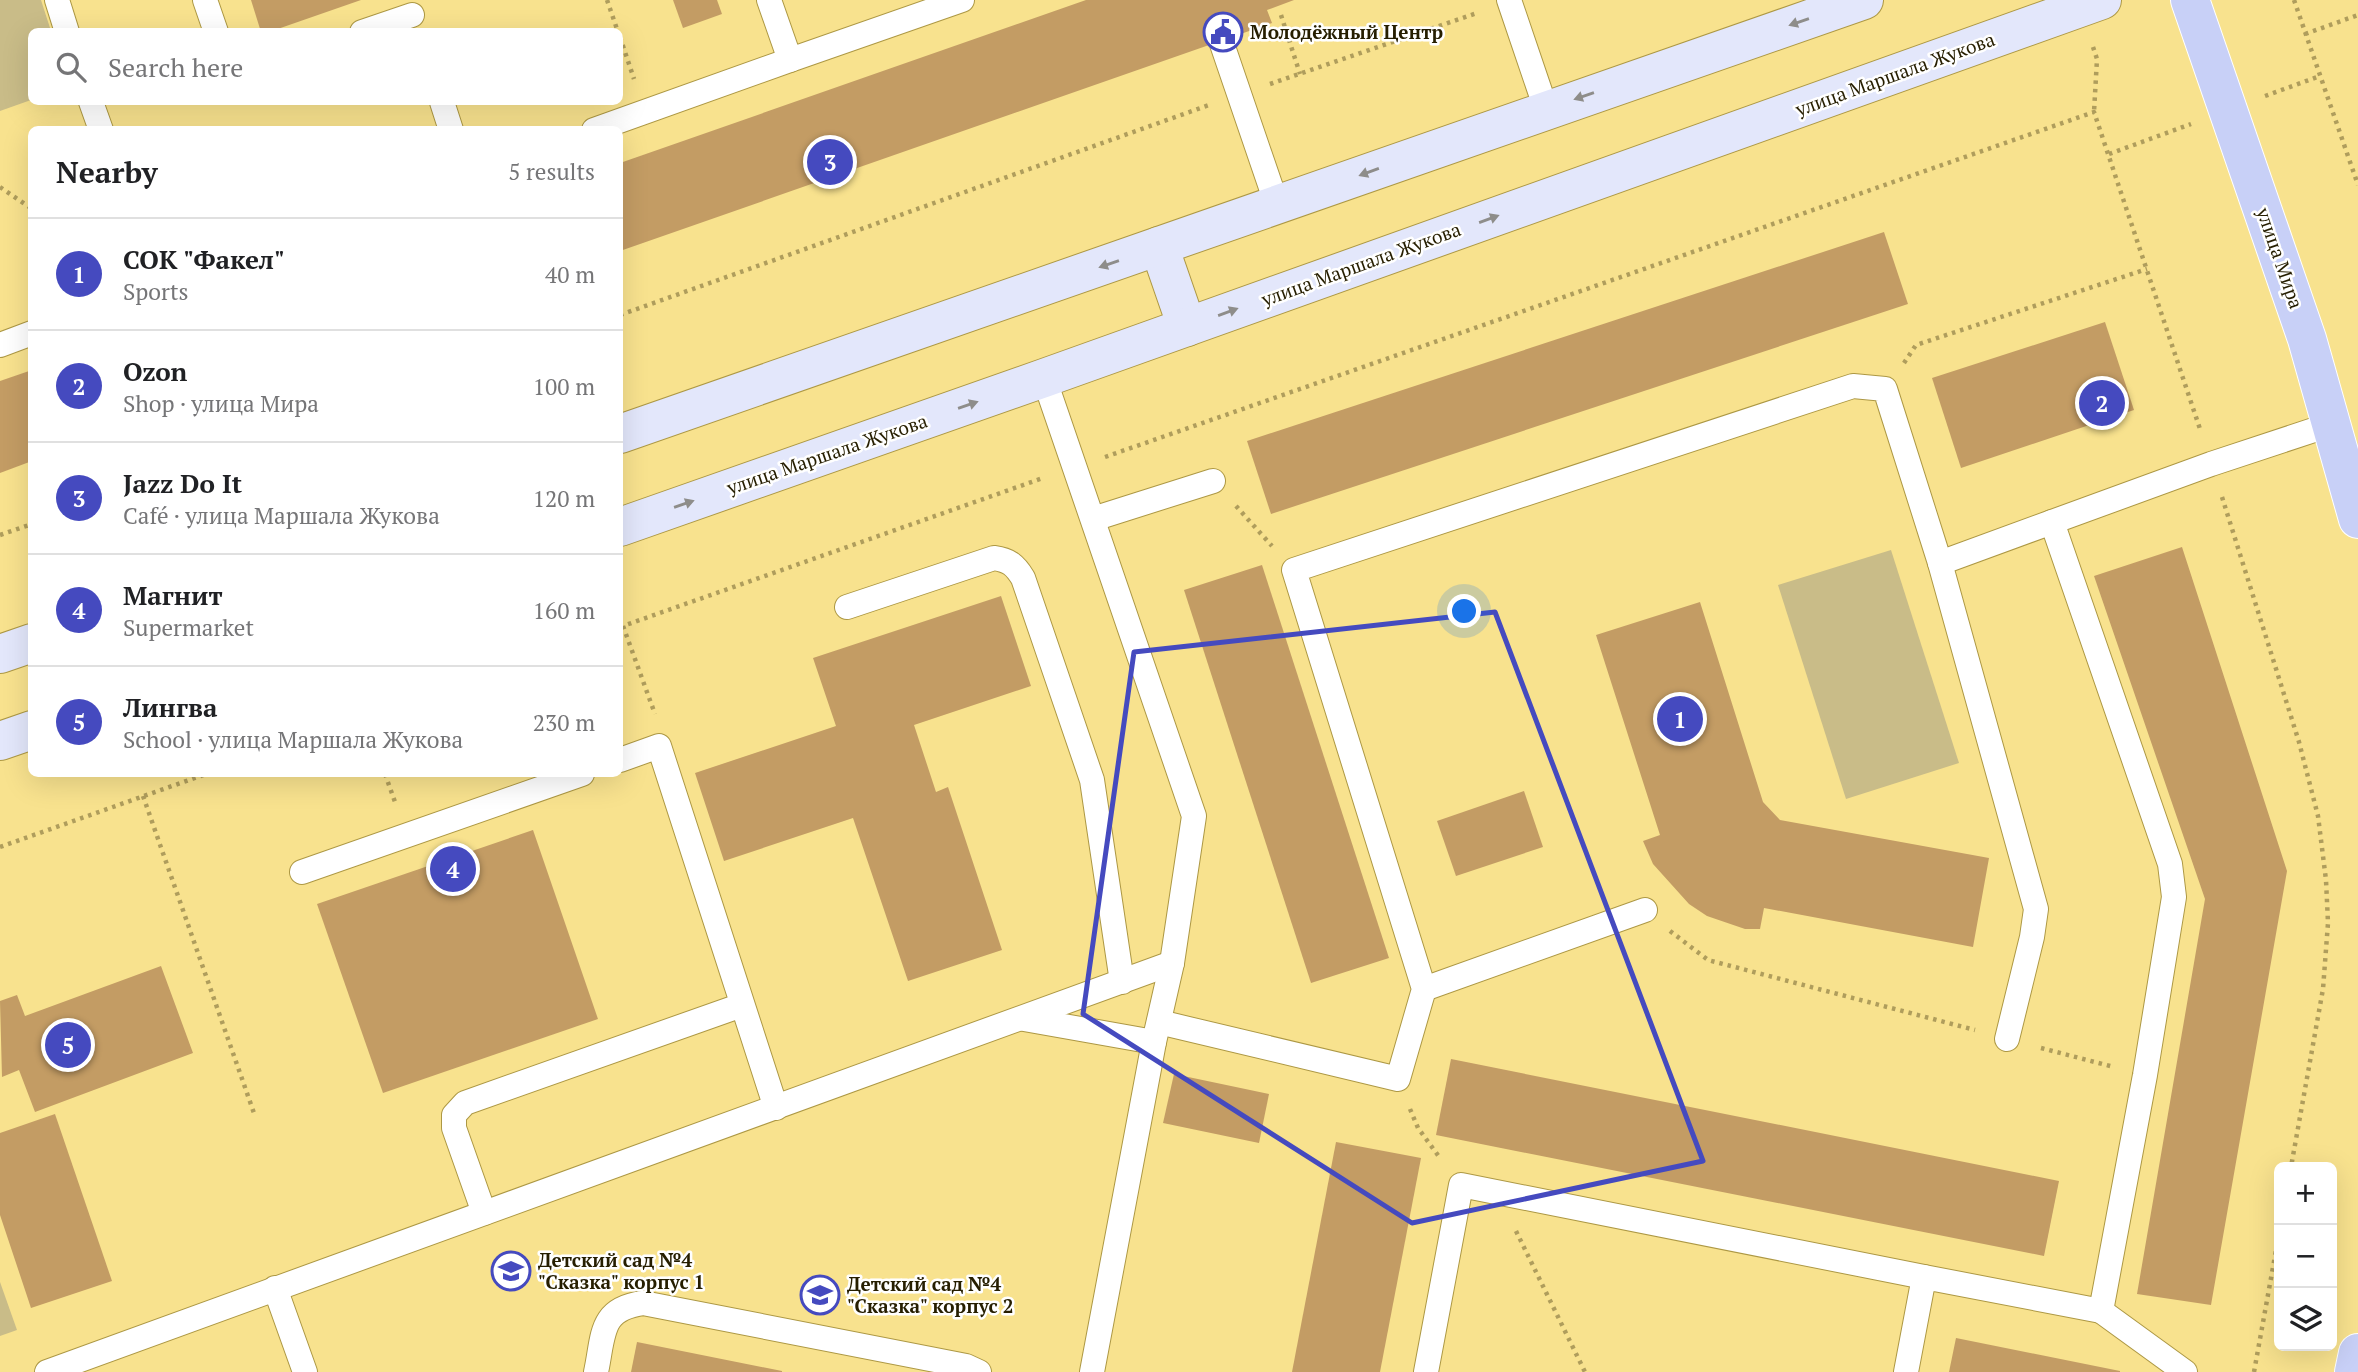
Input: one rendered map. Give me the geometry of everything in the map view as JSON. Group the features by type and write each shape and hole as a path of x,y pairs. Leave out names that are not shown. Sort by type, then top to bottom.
{"main road":[{"path":"623,433 1864,0"},
{"name":"улица Мира","path":"2190,0 2307,340 2358,519"},
{"name":"улица Маршала Жукова","path":"623,526 1044,379 2092,4"},
{"path":"1159,246 1187,327"},
{"path":"0,654 28,644"},
{"path":"0,741 28,731"},
{"path":"2354,1372 2358,1353"}],"lane":[{"path":"57,0 66,28"},
{"path":"205,0 215,28"},
{"path":"769,0 790,60"},
{"path":"605,126 962,0"},
{"path":"1510,1 1546,109"},
{"path":"374,28 412,15"},
{"path":"1221,41 1277,205"},
{"path":"92,105 100,126"},
{"path":"443,105 450,126"},
{"path":"0,345 28,335"},
{"path":"1044,379 1194,816 1172,963 1092,1372"},
{"path":"1023,1018 1157,1032 1398,1079 1424,989 1294,570 1853,386 1885,390 1940,563 2036,909 2032,937 2007,1039"},
{"path":"1940,563 2211,464 2332,424"},
{"path":"1093,519 1213,481"},
{"path":"2052,522 2171,864 2174,897 2145,1075 2101,1311"},
{"path":"847,607 994,558 1007,560 1016,566 1023,578 1092,780 1122,982"},
{"path":"623,759 659,746 776,1108"},
{"path":"302,872 573,777"},
{"path":"1424,989 1645,910"},
{"path":"47,1372 1172,963"},
{"path":"484,1213 454,1128 454,1115 465,1103 742,1005"},
{"path":"1426,1372 1461,1185 2101,1311 2185,1372"},
{"path":"1906,1372 1924,1278"},
{"path":"275,1288 305,1372"},
{"path":"596,1372 604,1331 610,1316 625,1306 643,1303 966,1366 979,1372"}],"path":[{"path":"607,0 617,28"},
{"path":"2294,0 2358,185"},
{"path":"623,314 1240,94 1510,1"},
{"path":"2092,4 2097,59 2094,112 2211,464 2299,743 2318,816 2328,923 2323,989 2292,1162"},
{"path":"1281,15 1300,74"},
{"path":"2305,34 2358,15"},
{"path":"623,46 645,112"},
{"path":"623,626 2094,112"},
{"path":"0,187 28,206"},
{"path":"1885,390 1916,345 2147,269"},
{"path":"1213,481 1294,570"},
{"path":"0,536 28,526"},
{"path":"623,632 654,710 659,746"},
{"path":"0,847 197,777"},
{"path":"143,796 256,1116"},
{"path":"1645,910 1708,960 2145,1075"},
{"path":"1398,1079 1418,1128 1461,1185"},
{"path":"1497,1192 1585,1372"},
{"path":"2254,1372 2274,1262"}],"highlighted area":[{"path":"1495,612 1703,1161 1412,1223 1083,1014 1134,652"}],"shaded area":[{"path":"0,0 41,0 50,28 28,28 28,101 0,111"},
{"path":"1891,550 1959,763 1846,799 1778,585"},
{"path":"0,1282 17,1330 0,1336"}],"building":[{"path":"251,0 361,0 280,28 260,28"},
{"path":"673,0 717,0 722,14 683,28"},
{"path":"1086,0 1294,0 1267,10 1272,23 623,250 623,162"},
{"path":"1884,232 1908,304 1271,514 1247,441"},
{"path":"2105,322 2134,410 1961,468 1932,378"},
{"path":"28,371 28,462 0,473 0,381"},
{"path":"2182,547 2287,871 2211,1305 2137,1294 2205,899 2094,576"},
{"path":"1262,565 1389,958 1311,983 1184,590"},
{"path":"1001,596 1031,686 914,725 936,792 948,787 1002,950 908,981 853,818 724,861 695,773 836,726 813,658"},
{"path":"1700,602 1763,802 1780,820 1989,858 1973,947 1764,908 1760,929 1745,929 1707,916 1689,904 1653,864 1643,841 1660,835 1596,635"},
{"path":"1524,791 1543,847 1456,876 1437,821"},
{"path":"533,830 598,1019 383,1093 317,904"},
{"path":"161,966 193,1053 35,1112 19,1070 2,1077 0,1001 17,995 25,1016"},
{"path":"1451,1059 2059,1181 2044,1256 1436,1135"},
{"path":"1174,1074 1269,1094 1259,1143 1163,1123"},
{"path":"55,1114 112,1281 31,1308 0,1215 0,1133"},
{"path":"1336,1142 1421,1158 1380,1372 1292,1372"},
{"path":"1956,1338 2120,1371 2120,1372 1949,1372"},
{"path":"637,1342 782,1371 782,1372 631,1372"}],"place":[{"name":"Молодёжный Центр","path":"1223,32"},
{"name":"Jazz Do It","path":"830,162"},
{"name":"Ozon","path":"2102,403"},
{"name":"СОК \"Факел\"","path":"1680,719"},
{"name":"Магнит","path":"453,869"},
{"name":"Лингва","path":"68,1045"},
{"name":"Детский сад №4 \"Сказка\" корпус 1","path":"511,1271"},
{"name":"Детский сад №4 \"Сказка\" корпус 2","path":"820,1295"}]}
